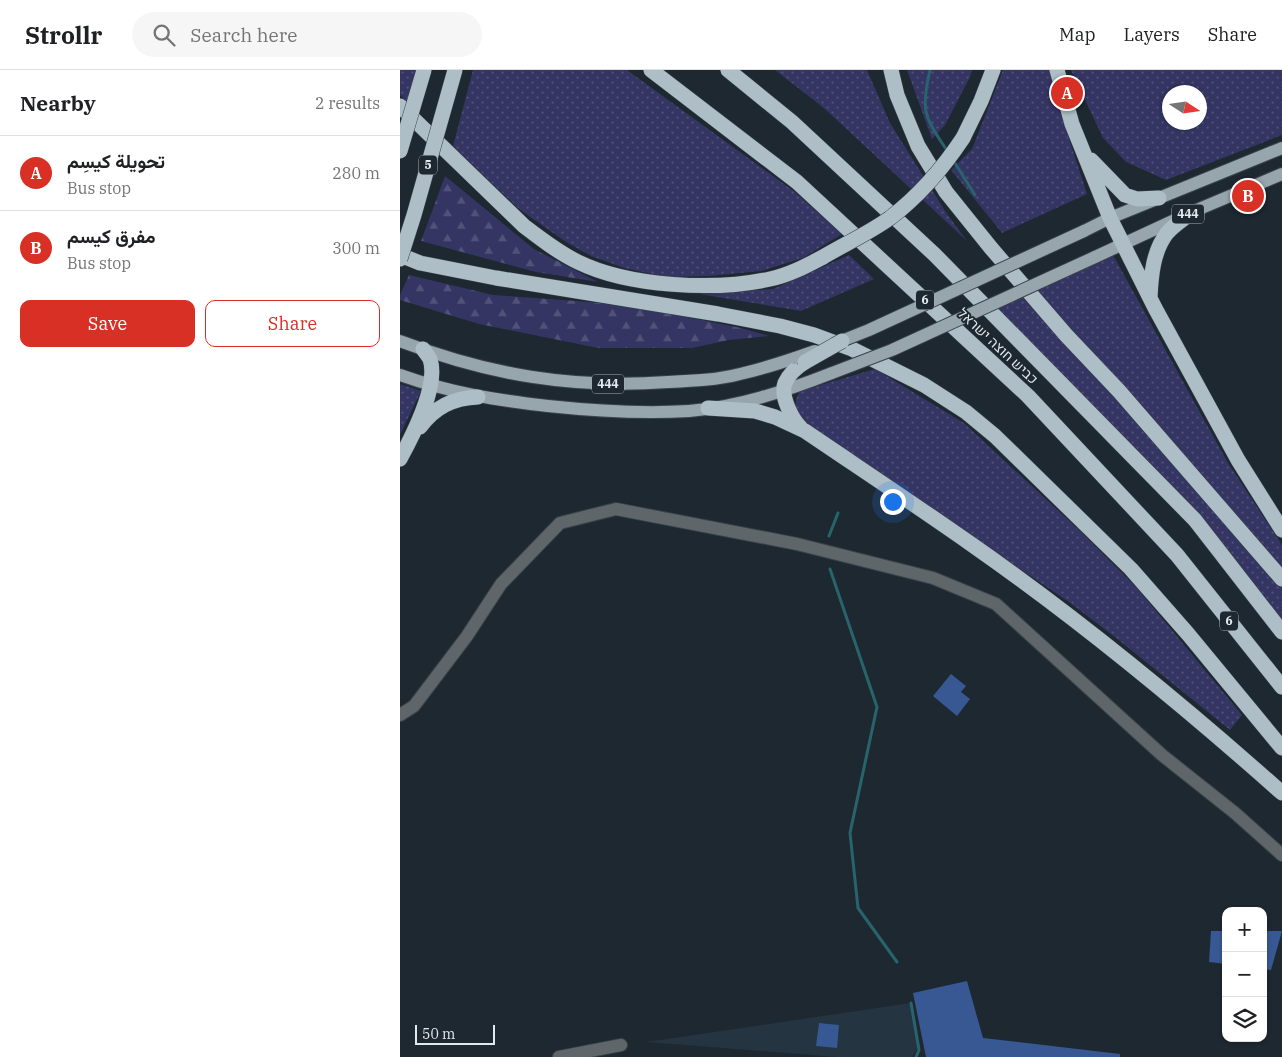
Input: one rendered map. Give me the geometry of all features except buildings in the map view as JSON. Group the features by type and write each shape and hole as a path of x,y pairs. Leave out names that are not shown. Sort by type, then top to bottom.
{"highway":[{"name":"5","path":"400,151 424,70"},
{"name":"5","path":"400,259 454,70"},
{"name":"כביש חוצה ישראל","path":"651,70 797,182 1028,396 1177,555 1282,688"},
{"name":"כביש חוצה ישראל","path":"728,70 792,122 948,268 1194,520 1282,632"},
{"path":"891,70 897,94 918,146 946,192 1066,335 1119,391 1282,579"},
{"path":"400,106 524,226 545,242 579,263 617,276 661,283 737,285 788,274 823,257 870,230 896,212 947,162 963,138 981,101 993,70"},
{"path":"1057,70 1072,124 1110,218 1150,300 1238,460 1282,530"},
{"path":"1084,152 1125,194 1137,199 1159,198"},
{"path":"1150,300 1151,274 1159,246 1168,232 1192,212"},
{"path":"400,255 420,262 496,278 780,326 814,335 852,349 924,385 966,412 995,436 1131,568 1282,748"},
{"path":"842,341 800,360 798,366 789,376 784,390 788,408 797,424 972,545 1093,634 1230,747 1282,794"},
{"path":"400,459 410,440 430,386 432,371 430,358 423,349"},
{"path":"410,440 422,424 442,405 465,398 478,397"},
{"path":"708,408 755,412 805,431"}],"main road":[{"name":"444","path":"842,341 916,309 1110,218 1282,148"},
{"name":"444","path":"400,375 430,386 478,397 571,408 625,412 689,411 748,401 832,373 892,350 1192,212 1282,174"},
{"name":"444","path":"400,341 452,360 515,374 564,382 632,385 692,381 739,375 800,360"}],"street":[{"path":"400,715 414,706 467,636 502,584 560,523 616,509 797,544 933,578 996,604 1162,755 1235,813 1282,855"},
{"path":"559,1057 622,1045"}],"shaded area":[{"path":"911,1003 920,1044 912,1057 837,1057 646,1042"}],"green space":[{"path":"400,70 417,70 409,104 400,95"},
{"path":"473,70 627,70 795,192 842,234 803,258 761,271 709,276 666,277 624,268 591,256 566,242 519,209 453,146"},
{"path":"775,70 867,70 890,123 947,214 967,241 825,109"},
{"path":"907,70 972,70 945,125 932,139"},
{"path":"1003,70 1049,70 1055,96 1087,194 1002,233 951,170 972,149"},
{"path":"1071,70 1282,70 1282,135 1166,180 1126,162 1103,138"},
{"path":"445,176 534,249 598,282 536,272 421,241"},
{"path":"849,255 874,279 801,311 699,294 773,289"},
{"path":"1113,255 1228,463 1282,545 1282,620 1127,442 998,308"},
{"path":"409,275 493,295 590,302 648,309 741,328 769,336 729,340 692,348 598,348 479,324 400,300 400,295"},
{"path":"875,369 964,423 1077,528 1137,588 1242,715 1230,730 1069,602 808,426 796,410 797,397 800,391"},
{"path":"400,384 421,391 400,435"}],"waterway":[{"path":"930,70 925,106 930,122 948,152"},
{"path":"953,160 975,195"},
{"path":"829,536 838,513"},
{"path":"830,569 877,707 850,833 858,908 897,962"},
{"path":"911,1003 919,1050 916,1057"}],"place":[{"name":"تحويلة كيسِم","path":"1067,93"},
{"name":"مفرق كيسم","path":"1248,196"}]}
